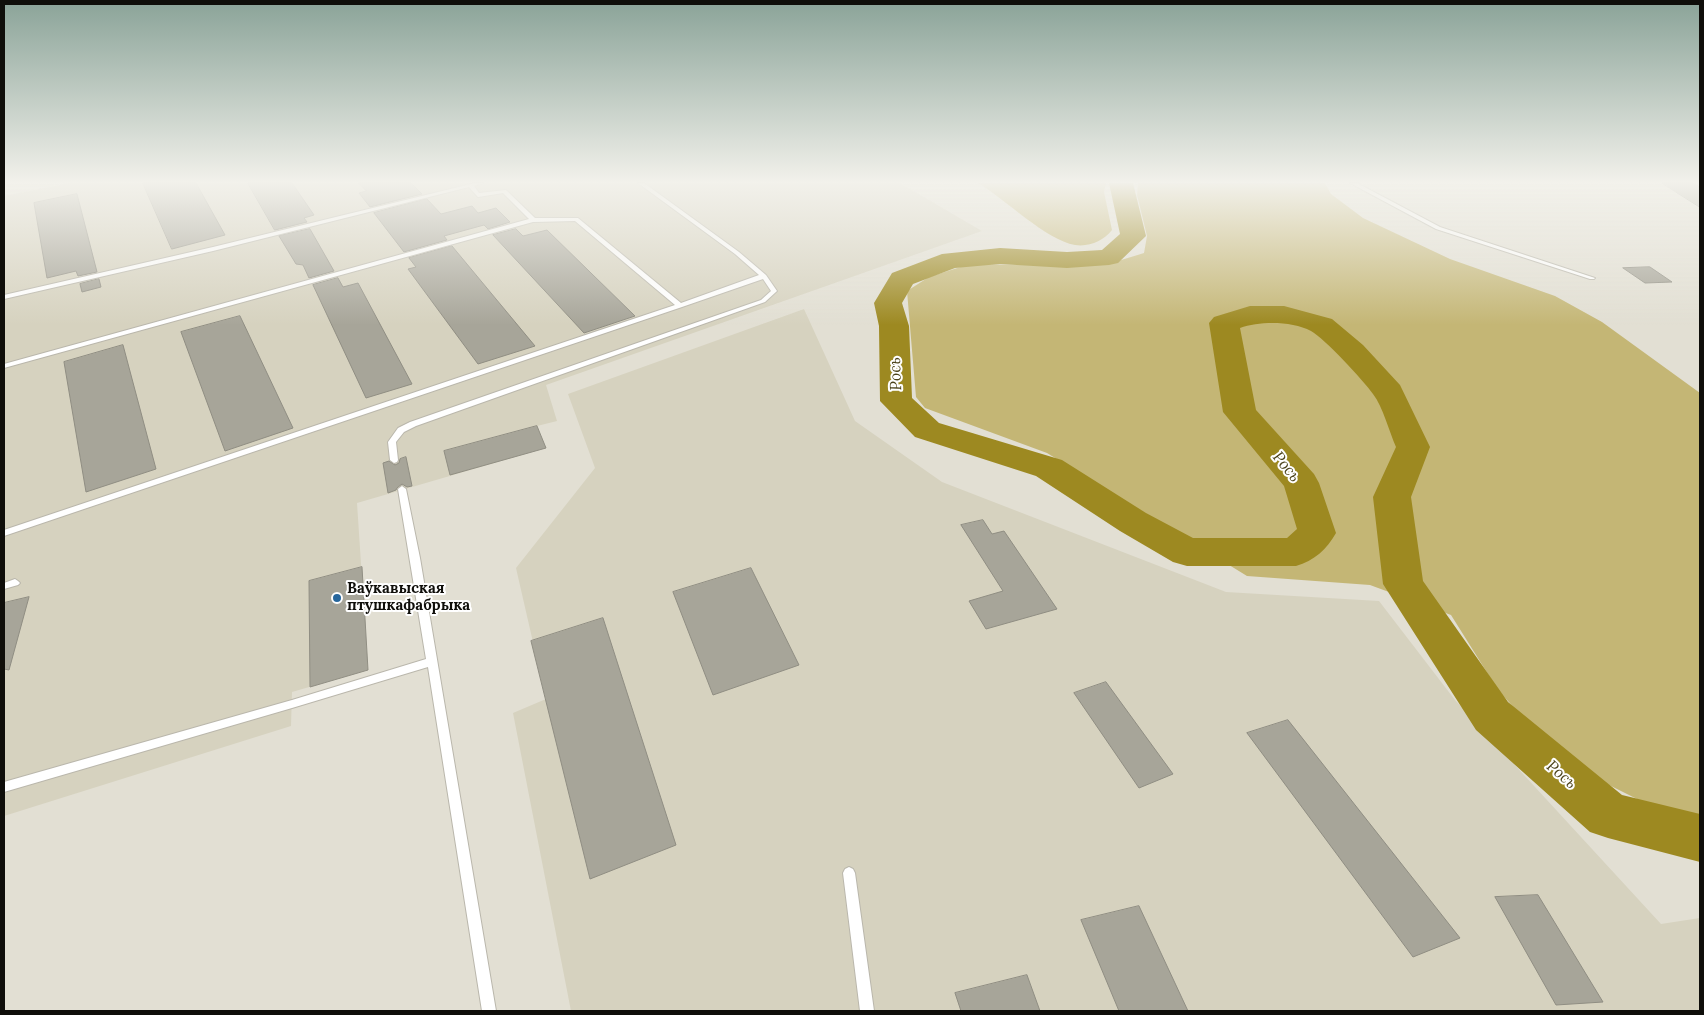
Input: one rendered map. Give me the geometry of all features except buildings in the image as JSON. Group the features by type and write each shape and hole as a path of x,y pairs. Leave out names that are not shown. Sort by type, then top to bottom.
{"lane":[{"path":"4,297 288,230"},
{"path":"4,366 495,230"},
{"path":"590,230 680,306"},
{"path":"394,460 392,442 401,430 414,424 763,301 774,291 764,276 706,230"},
{"path":"1445,230 1592,278"},
{"path":"4,533 680,306 764,276"},
{"path":"402,489 489,1011"},
{"path":"4,586 15,583"},
{"path":"4,787 292,704 432,661"},
{"path":"848,873 867,1011"}],"shaded area":[{"name":"Ваўкавыская птушкафабрыка","path":"4,230 982,231 546,385 557,421 537,426 546,448 357,503 368,670 292,692 291,726 4,816"},
{"path":"1044,230 1112,230 1100,240 1091,244 1081,245 1064,242"},
{"path":"1146,230 1389,230 1450,259 1555,296 1602,322 1700,393 1700,815 1649,805 1599,780 1544,741 1498,690 1451,615 1370,585 1247,576 1047,453 925,408 916,397 907,291 929,277 970,264 1089,266 1118,261 1144,253 1147,236"},
{"path":"804,309 855,421 942,482 1226,592 1379,601 1455,700 1661,924 1700,918 1700,1011 571,1011 513,713 546,699 516,568 595,468 568,394"}],"waterway":[{"name":"Рось","path":"1132,230 1133,236 1109,257 1067,260 1000,256 951,260 902,279 888,303 894,326 896,401 927,430 1049,468 1133,522 1187,552 1296,552 1317,533 1301,483 1240,412 1224,323 1250,315 1284,315 1322,325 1352,352 1389,392 1413,447 1392,497 1403,584 1492,716 1608,815 1700,838"}],"place":[{"name":"Ваўкавыская птушкафабрыка","path":"337,598"}]}
